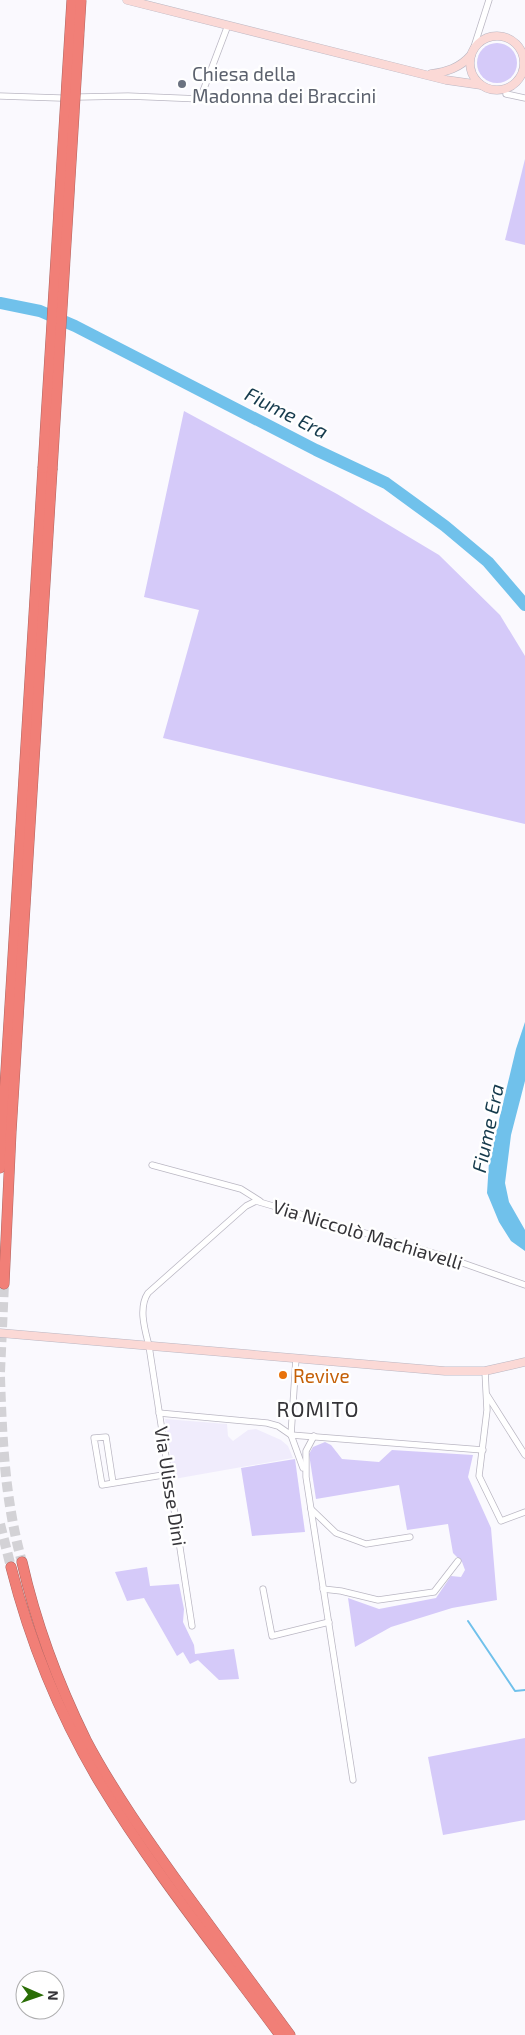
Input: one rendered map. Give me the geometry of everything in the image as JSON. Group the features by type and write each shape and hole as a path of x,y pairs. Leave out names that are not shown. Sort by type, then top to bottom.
{"highway":[{"path":"4,1284 72,0"},
{"path":"0,1168 81,0"},
{"path":"22,1562 30,1597 56,1675 87,1741 104,1771 162,1859 290,2035"},
{"path":"11,1567 33,1639 46,1671 68,1723 100,1783 138,1842 280,2035"}],"main road":[{"path":"127,0 429,74 446,80 481,85 498,90 512,85 525,77"},
{"path":"429,74 459,66 479,43 492,37 502,37 525,52"},
{"path":"512,85 519,77 523,68 521,52 515,44"},
{"path":"472,52 471,71 481,85"},
{"path":"0,1333 445,1371 485,1371 506,1368 525,1362"}],"street":[{"path":"472,52 489,0"},
{"path":"80,97 128,96 200,99 228,25"},
{"path":"506,94 525,98"},
{"path":"0,96 60,98"},
{"path":"152,1165 241,1189 261,1201"},
{"name":"Via Niccolò Machiavelli","path":"150,1346 142,1312 143,1302 148,1293 246,1206 256,1201 440,1255 525,1285"},
{"name":"Via Ulisse Dini","path":"150,1346 192,1626"},
{"path":"296,1358 291,1435 306,1477"},
{"path":"485,1371 487,1396 479,1476 500,1521 525,1512"},
{"path":"487,1396 525,1455"},
{"path":"159,1413 267,1423 278,1426 291,1435 483,1450"},
{"path":"314,1436 306,1451 306,1477 353,1780"},
{"path":"113,1483 106,1437 94,1438 102,1484 113,1483 169,1474"},
{"path":"311,1509 336,1533 366,1544 410,1538"},
{"path":"323,1589 378,1600 434,1592 458,1561"},
{"path":"263,1588 272,1636 329,1622"}],"shaded area":[{"path":"493,43 501,43 508,46 514,52 517,63 514,74 508,80 501,83 493,83 486,80 480,74 477,67 477,59 480,52 486,46"},
{"path":"525,159 525,245 505,240"},
{"path":"184,411 337,494 439,555 500,615 525,656 525,824 163,738 199,610 144,597"},
{"path":"165,1419 227,1424 228,1436 233,1441 248,1430 256,1429 281,1440 288,1446 293,1458 174,1479"},
{"path":"325,1442 331,1445 342,1459 379,1462 392,1450 473,1455 468,1477 491,1528 497,1600 452,1608 391,1627 355,1647 348,1598 379,1609 436,1598 451,1576 461,1577 465,1570 462,1562 453,1553 448,1524 407,1530 399,1485 316,1499 309,1454 313,1447"},
{"path":"295,1459 305,1532 252,1536 241,1468"},
{"path":"147,1567 150,1586 179,1584 184,1609 183,1622 194,1645 195,1654 234,1649 239,1679 219,1680 198,1660 190,1664 183,1652 177,1656 144,1598 127,1601 115,1572"},
{"path":"525,1738 525,1820 443,1835 428,1757"}],"water":[{"path":"525,1022 525,1081 511,1135 505,1183 509,1202 525,1230 525,1251 511,1241 499,1222 487,1193 489,1162 516,1049"}],"waterway":[{"name":"Fiume Era","path":"0,303 40,311 75,326 316,450 386,483 445,526 488,562 525,605"},
{"path":"468,1621 515,1691 525,1690"}],"tunnel":[{"path":"0,1372 4,1284"},
{"path":"0,1377 3,1447 8,1493 22,1562"},
{"path":"0,1524 11,1567"}],"place":[{"name":"Chiesa della Madonna dei Braccini","path":"182,84"},
{"name":"Revive","path":"283,1375"}],"district":[{"name":"ROMITO","path":"318,1408"}]}
